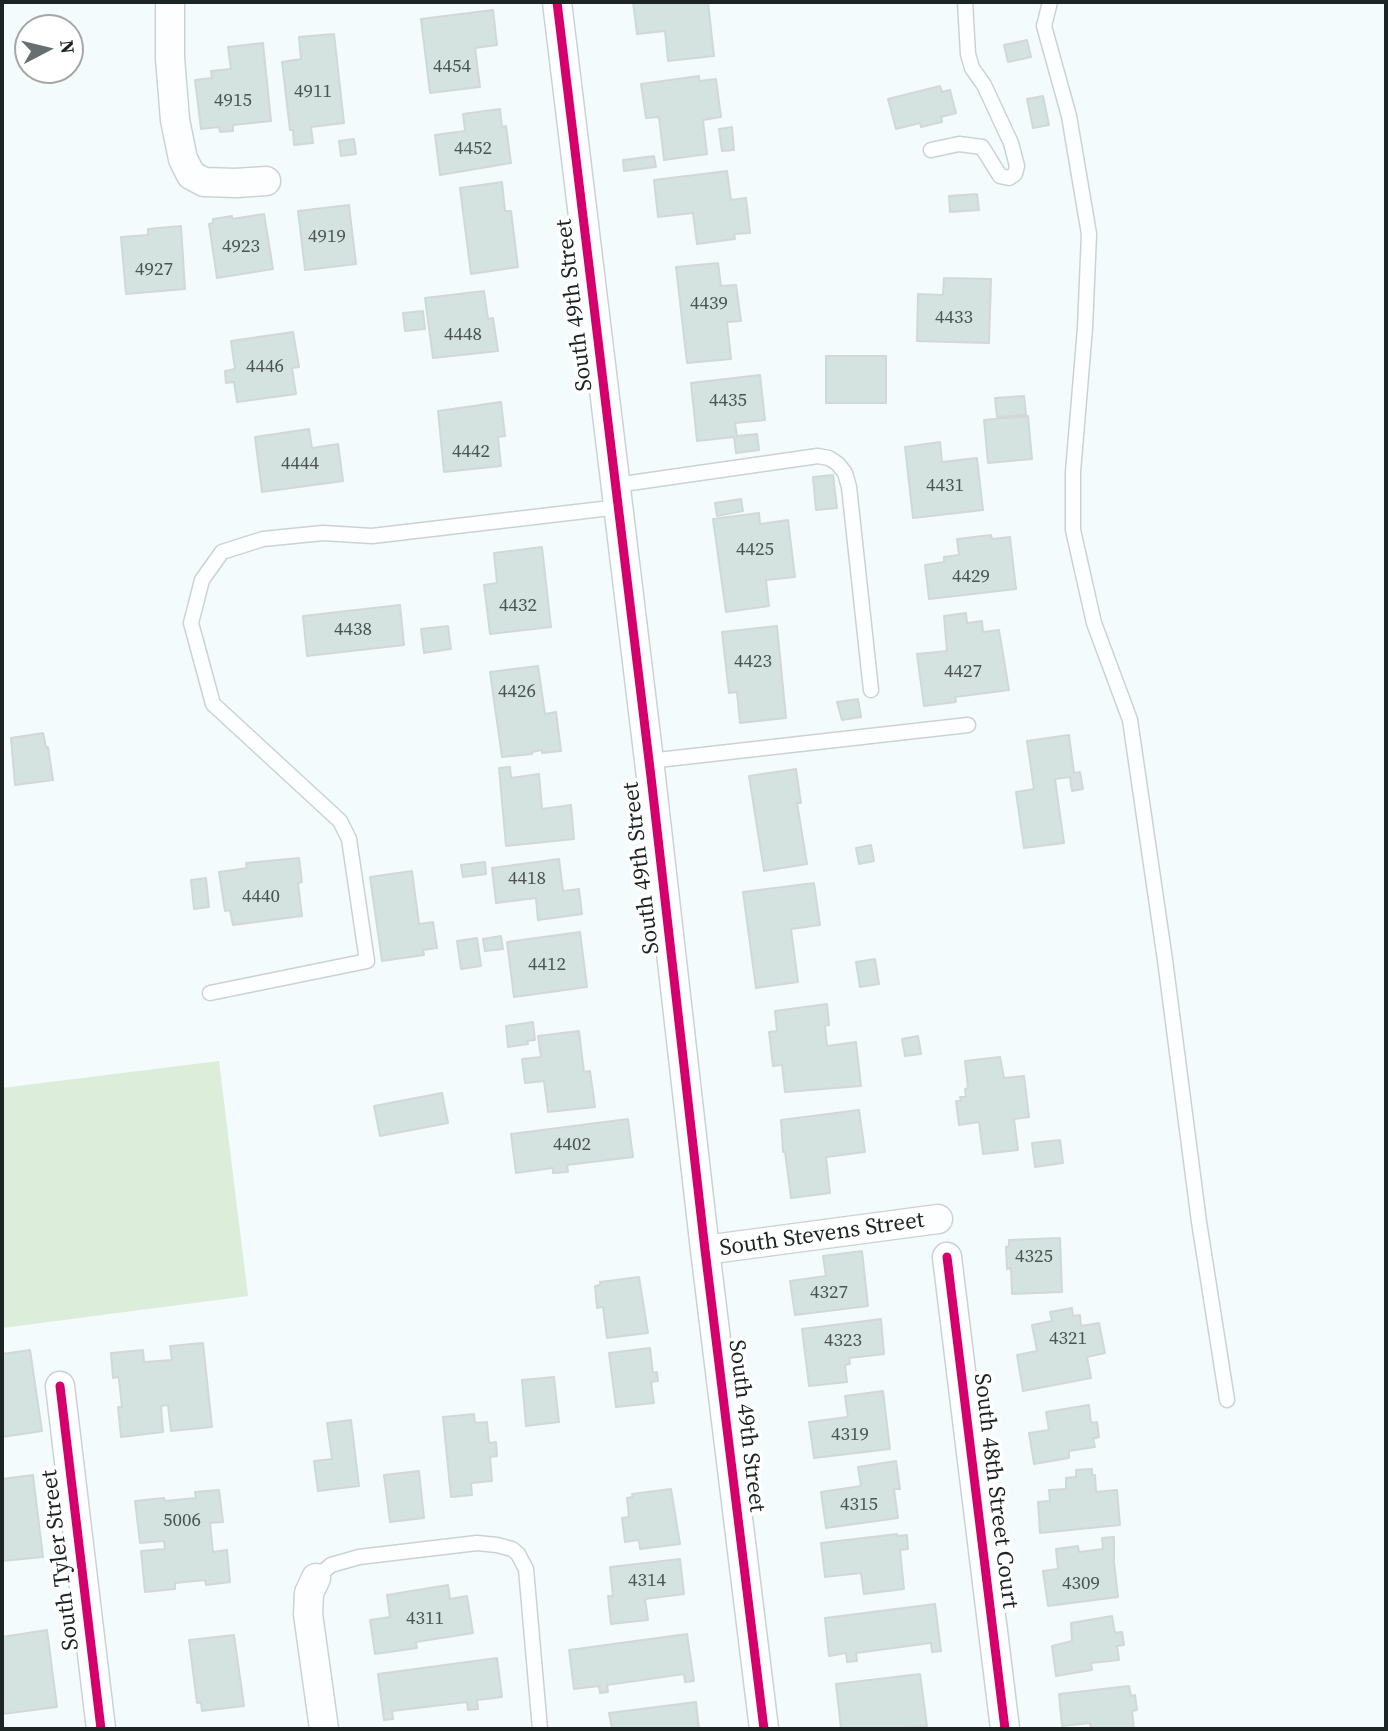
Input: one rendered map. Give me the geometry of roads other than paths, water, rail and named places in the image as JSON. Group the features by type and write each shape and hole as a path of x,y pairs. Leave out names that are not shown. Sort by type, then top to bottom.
{"street":[{"path":"170,2 170,58 175,120 183,159 191,175 204,182 266,181"},
{"name":"South 49th Street","path":"557,2 764,1729"},
{"name":"South Stevens Street","path":"705,1250 938,1219"},
{"name":"South 48th Street Court","path":"947,1257 1005,1729"},
{"name":"South Tyler Street","path":"60,1386 101,1729"},
{"path":"316,1578 309,1593 308,1614 324,1729"}],"lane":[{"path":"931,150 959,144 982,147 1000,176 1009,178 1015,174 1017,166 1011,143 970,61 965,2"},
{"path":"1050,2 1044,26 1069,116 1089,234 1085,328 1073,472 1073,530 1094,623 1130,720 1199,1222 1227,1400"},
{"path":"209,993 367,961 349,839 340,821 213,704 191,623 202,580 222,552 263,539 323,533 372,536 617,496 818,456 829,458 845,473 849,486 871,690"},
{"path":"649,761 968,725"},
{"path":"316,1578 322,1571 341,1561 384,1553 477,1544 512,1549 526,1569 540,1729"}]}
